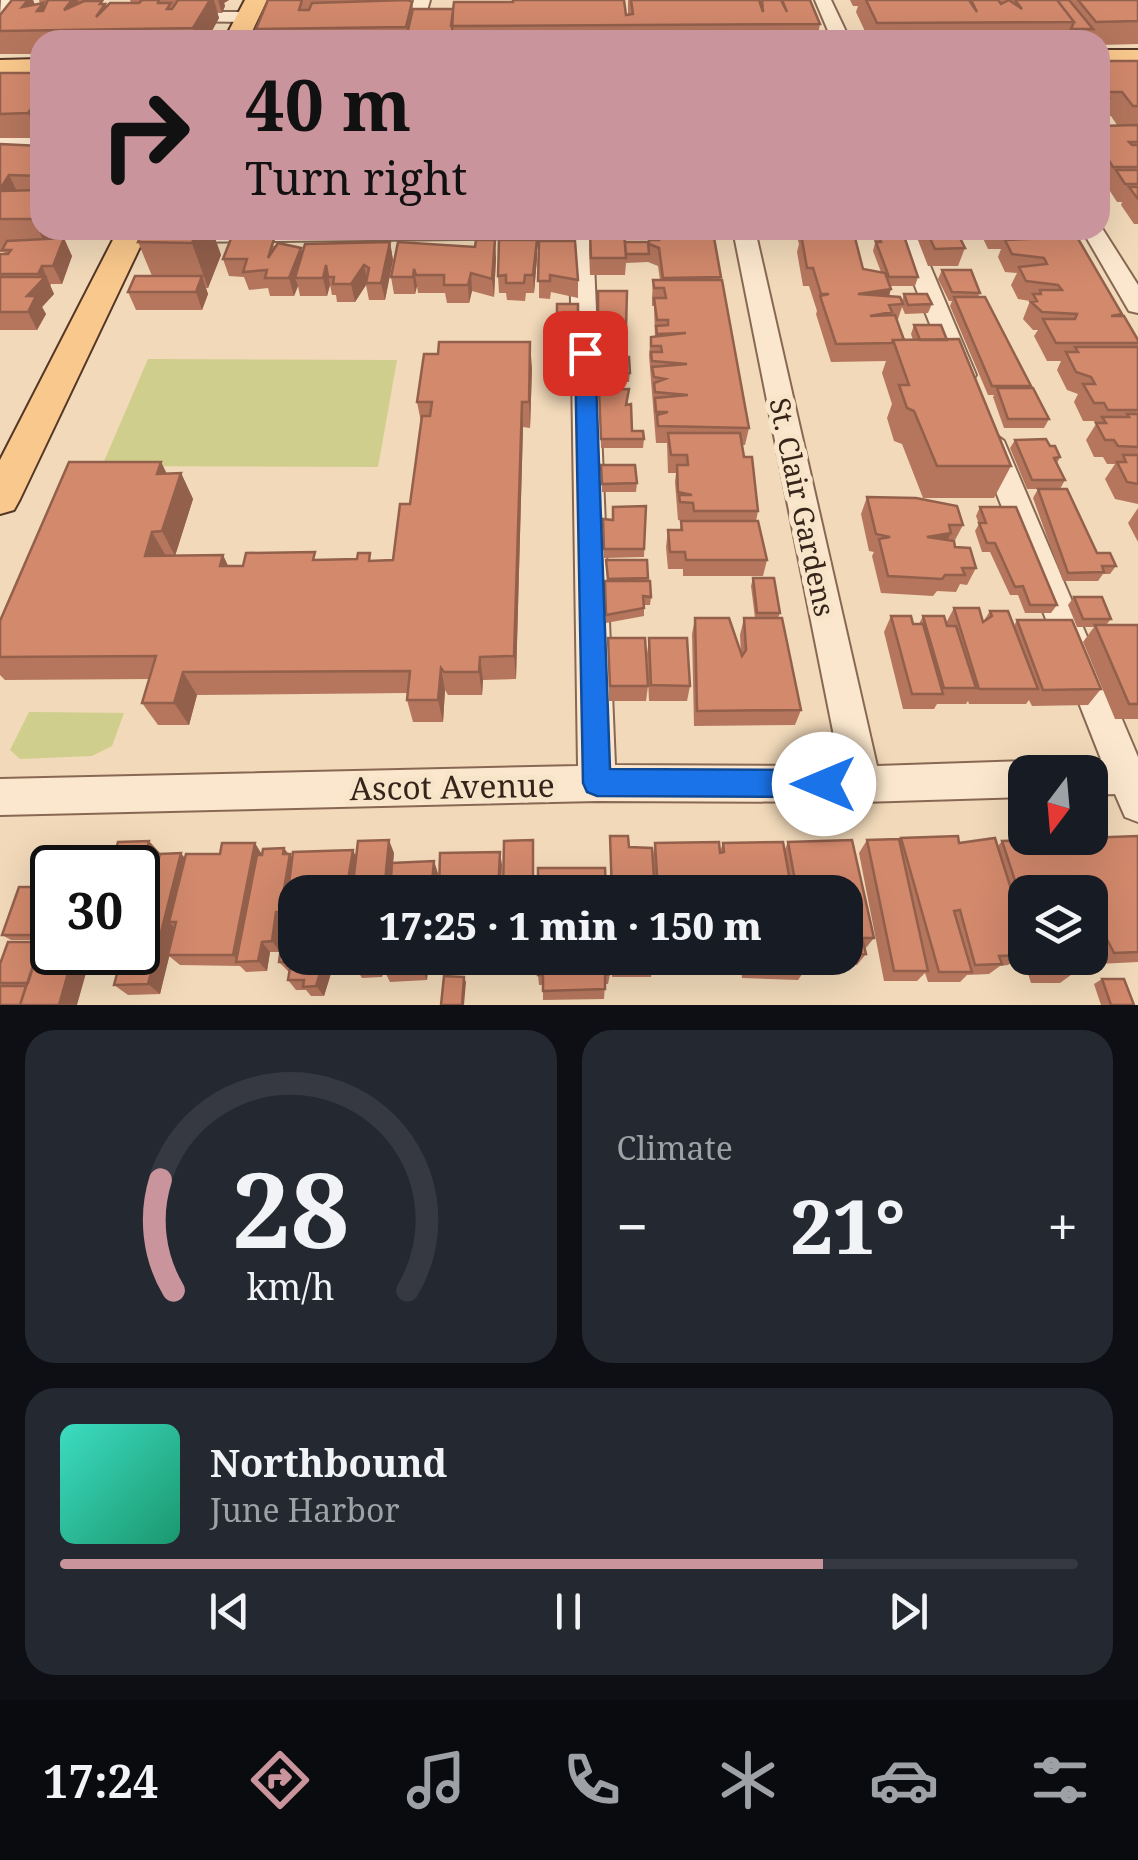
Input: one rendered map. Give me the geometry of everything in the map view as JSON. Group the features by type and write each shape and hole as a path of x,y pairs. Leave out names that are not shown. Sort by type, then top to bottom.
{"main road":[{"path":"1110,57 1138,57"},
{"path":"0,67 30,66"},
{"path":"1110,78 1138,78"},
{"path":"0,88 30,88"},
{"path":"0,499 128,240"}],"street":[{"path":"10,0 0,15 29,18"},
{"path":"823,0 837,30"},
{"path":"154,17 252,8"},
{"path":"414,9 439,14"},
{"path":"0,143 30,142"},
{"path":"581,240 597,783"},
{"name":"St. Clair Gardens","path":"746,240 862,784"},
{"path":"908,240 1123,783"},
{"path":"1098,240 1138,305"},
{"name":"Ascot Avenue","path":"0,797 597,783 862,784 1008,780"}],"shaded area":[{"path":"148,359 397,360 378,467 102,466"},
{"path":"29,712 124,713 112,746 92,756 20,759 10,750"}],"building":[{"path":"12,0 28,0 22,7 43,3 37,11 43,11 48,0 72,0 64,10 84,1 102,1 100,4 105,4 96,17 110,3 159,0 158,3 171,3 167,9 172,9 178,0 210,0 193,28 0,31 0,15"},
{"path":"268,0 302,0 299,10 309,10 312,3 412,2 406,27 256,29"},
{"path":"624,0 626,15 633,14 631,0 759,0 763,12 762,0 781,0 787,12 782,0 810,0 820,24 451,26 454,2"},
{"path":"866,0 969,0 977,12 971,0 998,0 1001,4 1009,0 1022,9 1015,0 1057,0 1074,22 877,23"},
{"path":"1057,0 1069,0 1093,29 1071,29 1074,22"},
{"path":"1078,0 1138,0 1138,21 1096,22"},
{"path":"413,9 453,9 452,30 408,30"},
{"path":"1110,61 1138,61 1138,106 1133,106 1122,92 1110,92"},
{"path":"0,73 30,73 30,110 0,114"},
{"path":"1138,125 1138,142 1129,142 1138,145 1138,167 1113,167 1110,126"},
{"path":"0,144 30,146 30,176 9,175 0,189"},
{"path":"1116,170 1138,170 1138,184 1125,184"},
{"path":"30,190 30,219 0,219 0,191"},
{"path":"63,240 53,266 42,266 38,274 0,274 0,254 11,250 2,250 7,241"},
{"path":"139,240 193,240 192,243"},
{"path":"230,240 274,240 268,258 278,243 301,248 289,278 265,278 267,270 243,272 247,259 223,259"},
{"path":"476,240 495,240 492,279 471,273 468,285 444,285 444,275 416,275 414,269 413,277 391,277 398,242 475,247"},
{"path":"499,240 537,240 533,275 525,275 524,283 506,283 506,275 498,276"},
{"path":"590,240 625,240 626,258 591,258"},
{"path":"649,240 714,240 721,277 663,278 659,248 649,244"},
{"path":"802,240 856,240 863,269 885,273 891,289 858,294 900,297 903,304 889,305 892,312 870,316 895,315 904,340 836,344 820,296 829,294 821,294 813,268 807,268"},
{"path":"905,240 918,277 889,277 876,242"},
{"path":"931,240 961,240 965,248 935,249"},
{"path":"1005,240 1079,240 1122,314 1111,316 1124,316 1138,343 1056,343 1043,319 1075,319 1077,314 1042,312 1031,302 1037,301 1033,294 1041,294 1040,290 1062,290 1058,285 1026,281 1019,267 1047,264 1044,258 1012,254"},
{"path":"539,241 575,241 578,280 550,275 550,281 538,281"},
{"path":"390,242 381,283 366,283 369,268 364,265 351,284 333,284 334,277 328,277 326,265 323,278 295,278 305,244"},
{"path":"625,242 648,242 649,254 626,254"},
{"path":"942,270 971,270 980,293 952,292"},
{"path":"135,276 202,276 196,292 128,292"},
{"path":"0,277 45,277 27,296 36,296 28,312 0,312"},
{"path":"653,280 722,280 749,428 658,426 657,415 668,412 656,412 655,398 688,395 655,392 654,383 665,379 654,377 652,367 687,364 652,361 651,352 662,352 661,346 651,346 651,337 686,333 657,334 656,326 668,325 668,320 657,320 654,298 666,298 664,288 654,288"},
{"path":"598,291 627,291 626,329 598,329"},
{"path":"904,294 927,294 932,304 908,305"},
{"path":"954,297 985,297 1031,386 992,386"},
{"path":"557,304 578,304 578,315 557,316"},
{"path":"914,325 941,325 947,340 920,340"},
{"path":"959,339 1011,466 937,466 914,411 907,408 899,385 909,385 893,340"},
{"path":"439,342 530,342 529,402 522,402 514,656 480,657 479,672 444,672 441,668 438,700 407,700 410,671 183,672 174,703 142,703 156,656 0,657 0,621 69,462 161,462 157,474 181,473 162,531 152,532 145,556 223,555 220,566 243,566 246,553 315,552 313,560 357,559 358,553 370,553 369,561 393,560 400,504 410,504 422,416 430,416 432,402 417,402 424,354 438,354"},
{"path":"1075,347 1138,347 1138,410 1108,410 1104,403 1094,403 1083,384 1095,384 1091,377 1076,372 1066,352 1078,352"},
{"path":"629,357 630,373 603,374 602,358"},
{"path":"997,388 1033,388 1049,419 1008,419"},
{"path":"629,389 626,405 631,404 632,431 643,431 644,439 601,439 599,390"},
{"path":"1127,414 1138,414 1138,447 1118,446 1114,440 1105,440 1096,423 1106,423 1102,417 1129,417"},
{"path":"668,433 740,433 744,457 752,457 758,511 694,511 693,503 680,502 679,495 692,495 678,492 677,465 688,465 687,455 671,455"},
{"path":"1046,439 1050,446 1055,446 1060,457 1054,458 1065,480 1032,480 1015,440"},
{"path":"1123,455 1138,455 1138,484 1127,482 1117,462 1126,462"},
{"path":"601,465 635,465 637,483 602,484"},
{"path":"1038,489 1067,489 1097,553 1110,553 1116,566 1102,566 1104,572 1068,573"},
{"path":"867,497 916,498 957,506 963,525 949,525 951,533 927,537 970,548 976,568 962,568 965,575 945,575 942,579 888,576 879,539 890,537 876,534"},
{"path":"646,506 644,549 604,549 603,519 613,520 613,507"},
{"path":"980,507 1016,507 1057,605 1030,605 1023,586 1015,587 995,543 987,543 979,523 986,523"},
{"path":"681,521 758,521 767,560 686,560 685,552 670,552 668,530 682,530"},
{"path":"606,560 647,560 648,578 608,579"},
{"path":"753,578 774,578 780,613 757,613"},
{"path":"605,581 650,581 651,597 643,596 644,608 606,615"},
{"path":"1074,597 1102,597 1111,619 1083,619"},
{"path":"954,608 979,608 983,622 992,616 990,611 1008,611 1038,689 979,689"},
{"path":"891,616 911,616 913,624 923,624 943,694 912,694"},
{"path":"923,616 944,616 947,626 956,626 976,688 944,688"},
{"path":"695,618 729,618 742,656 746,650 744,618 782,618 801,710 697,711"},
{"path":"1017,620 1072,620 1101,689 1043,690"},
{"path":"1095,625 1138,625 1138,704 1129,704"},
{"path":"608,638 645,638 648,686 610,686"},
{"path":"649,638 687,638 690,686 651,685"},
{"path":"610,836 628,836 629,847 652,848 654,875 611,875"},
{"path":"958,836 959,843 995,838 1008,879 1008,956 999,956 1002,964 975,965 960,910 954,911 972,972 939,972 901,838"},
{"path":"1138,836 1138,952 1114,953 1108,941 1108,875 1013,875 1002,841 1008,841 1008,855 1108,855 1108,837"},
{"path":"899,839 928,971 894,971 867,840"},
{"path":"389,840 386,875 354,875 358,841"},
{"path":"533,840 533,875 503,875 504,841"},
{"path":"852,840 860,875 794,875 788,842"},
{"path":"149,841 148,845 117,845"},
{"path":"719,842 720,853 724,852 723,843 783,842 789,875 657,875 655,843"},
{"path":"222,843 255,843 233,955 168,955 176,922 169,922 186,854 220,854"},
{"path":"284,848 283,854 290,854 286,875 278,875 278,912 272,941 262,942 258,961 236,962 257,855 262,855 263,849"},
{"path":"353,850 349,875 290,875 293,852"},
{"path":"500,852 499,875 439,875 440,853"},
{"path":"181,853 160,936 160,854"},
{"path":"434,861 433,875 391,875 392,863"},
{"path":"538,868 605,868 605,875 538,875"},
{"path":"19,887 30,887 30,935 2,935"},
{"path":"863,889 874,938 863,938"},
{"path":"8,942 30,942 28,983 0,983 0,964"},
{"path":"30,975 67,975 59,1005 20,1005"},
{"path":"117,975 150,975 148,984 114,985"},
{"path":"289,975 319,975 316,986 303,987 304,980 288,980"},
{"path":"543,975 605,975 605,989 543,991"},
{"path":"444,976 464,977 462,1005 441,1005"},
{"path":"1102,979 1124,979 1134,1005 1111,1005"},
{"path":"0,986 26,986 20,1005 0,1005"}],"route":[{"path":"585,353 597,783 824,784"}]}
